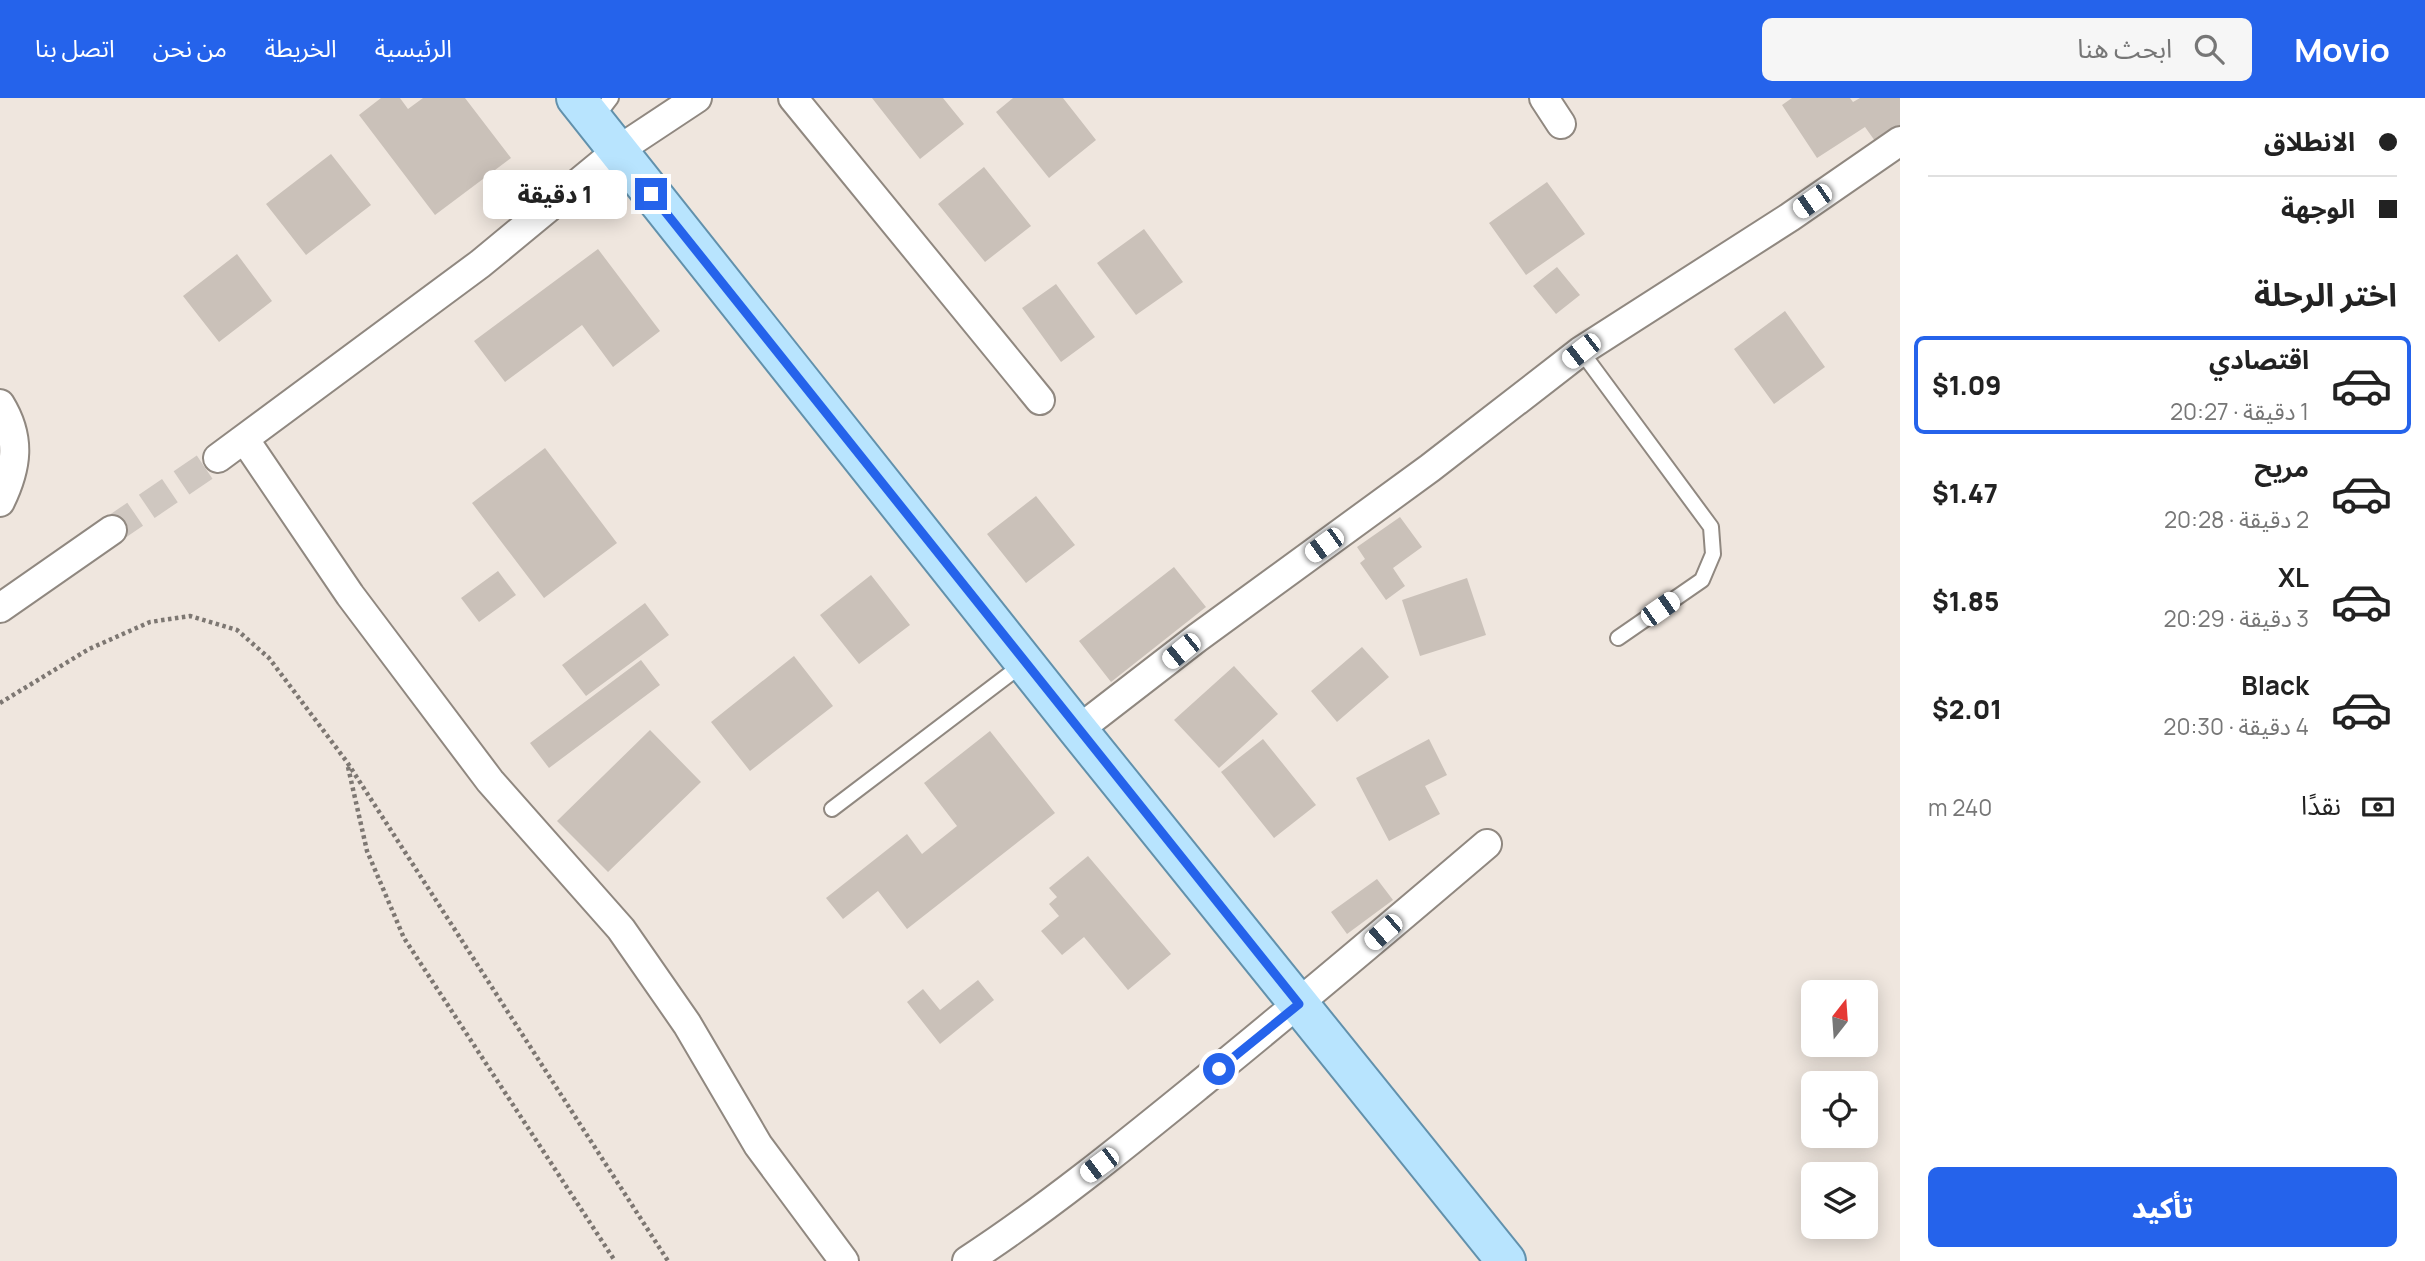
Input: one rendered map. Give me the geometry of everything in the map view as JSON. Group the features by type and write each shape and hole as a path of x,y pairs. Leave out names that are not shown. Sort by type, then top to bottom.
{"main road":[{"path":"594,106 617,152 1506,1261"}],"street":[{"path":"218,458 480,264 617,152 697,98"},
{"path":"793,98 1040,400"},
{"path":"1544,98 1561,124"},
{"path":"1078,730 1197,638 1430,468 1581,351 1790,216 1900,141"},
{"path":"0,404 9,419 16,448 9,483 0,502"},
{"path":"245,440 350,594 490,781 621,929 687,1024 758,1145 845,1261"},
{"path":"0,608 112,530"},
{"path":"967,1261 1002,1238 1138,1135 1299,1004 1487,844"}],"lane":[{"path":"1581,351 1711,527 1713,554 1702,580 1618,638"},
{"path":"832,809 1025,663"}],"path":[{"path":"0,703 89,649 150,622 190,616 237,630 269,659 347,762 668,1261"},
{"path":"347,762 367,851 404,938 615,1261"}],"building":[{"path":"381,98 400,98 408,109 423,98 465,98 511,158 435,215 359,115"},
{"path":"872,98 943,98 964,124 920,159"},
{"path":"1013,98 1063,98 1096,140 1049,178 996,112"},
{"path":"1792,98 1850,98 1853,102 1860,98 1900,98 1900,125 1875,141 1865,127 1817,158 1782,105"},
{"path":"331,154 371,205 306,255 266,204"},
{"path":"984,167 1031,226 985,262 938,204"},
{"path":"1547,182 1585,234 1526,275 1489,223"},
{"path":"1144,229 1183,282 1136,315 1097,263"},
{"path":"598,249 660,331 613,367 582,325 505,382 474,341"},
{"path":"237,254 272,301 219,342 183,296"},
{"path":"1557,267 1580,295 1556,314 1533,286"},
{"path":"1056,284 1095,337 1061,362 1022,308"},
{"path":"1785,311 1825,367 1774,404 1734,349"},
{"path":"545,448 617,543 544,598 472,503"},
{"path":"1036,496 1075,545 1026,583 987,534"},
{"path":"1400,517 1422,547 1393,568 1405,586 1386,600 1360,563 1365,559 1357,547"},
{"path":"1174,567 1206,607 1111,682 1079,641"},
{"path":"498,571 516,595 479,622 461,598"},
{"path":"871,575 910,625 859,664 820,615"},
{"path":"1467,578 1486,635 1420,656 1402,600"},
{"path":"645,603 669,635 586,696 562,665"},
{"path":"1362,647 1389,677 1337,722 1311,691"},
{"path":"794,656 833,706 750,771 711,722"},
{"path":"641,660 660,685 549,768 530,743"},
{"path":"1234,666 1278,714 1219,768 1174,720"},
{"path":"650,730 701,782 608,872 557,821"},
{"path":"990,731 1055,813 907,929 878,891 843,919 826,898 907,834 922,854 957,826 924,783"},
{"path":"1263,739 1316,805 1274,838 1221,772"},
{"path":"1429,739 1447,775 1425,786 1440,814 1389,841 1356,778"},
{"path":"1088,856 1171,954 1128,990 1084,937 1062,955 1041,931 1059,916 1049,904 1057,897 1049,888"},
{"path":"1377,879 1393,900 1347,934 1331,912"},
{"path":"978,980 994,1000 940,1044 907,1002 923,989 940,1010"}],"tunnel":[{"path":"112,530 218,458"}],"route":[{"path":"651,194 1299,1004 1219,1069"}]}
